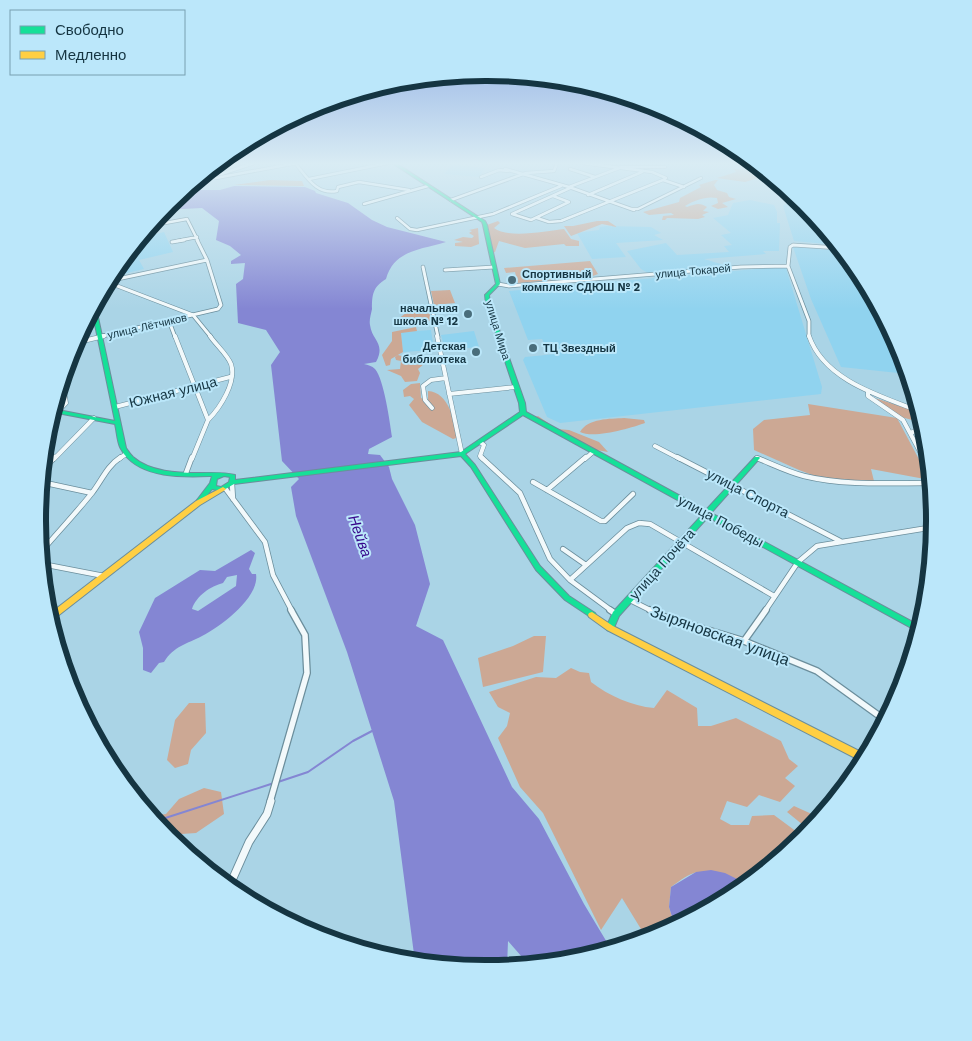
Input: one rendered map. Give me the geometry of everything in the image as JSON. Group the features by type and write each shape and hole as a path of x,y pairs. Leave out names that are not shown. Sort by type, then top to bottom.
{"main road":[{"path":"468,212 483,221"},
{"name":"улица Мира","path":"483,221 498,284 487,296 488,304 522,403 523,413"},
{"path":"96,318 122,448 131,460 149,468 201,475 228,474 260,478"},
{"path":"60,412 118,423"},
{"path":"57,614 198,503 233,483 260,478 462,454 523,413"},
{"name":"улица Победы","path":"523,413 913,625"},
{"path":"462,454 473,466 538,568 567,598 610,628 858,755"},
{"name":"улица Почёта","path":"610,628 616,614 757,458"},
{"path":"198,503 217,477 228,474 234,478 233,483"},
{"path":"201,475 215,488 224,488"}],"street":[{"path":"483,221 499,212"},
{"path":"518,212 512,214 531,220 549,212"},
{"path":"536,218 549,222 561,221 583,212"},
{"path":"397,218 410,229 416,230 475,216 491,215"},
{"path":"118,280 207,260 187,219 163,223"},
{"path":"172,242 197,237"},
{"path":"830,247 793,245 790,247 788,266 809,321 809,338 828,366 868,392 911,408"},
{"name":"улица Лётчиков","path":"85,341 218,308 221,305 207,260"},
{"name":"улица Токарей","path":"498,284 508,286 788,266"},
{"path":"423,267 462,454"},
{"path":"445,270 494,267"},
{"path":"115,285 193,315 231,364 233,371 218,410 208,420 186,473"},
{"path":"418,311 431,310"},
{"path":"169,321 208,420"},
{"name":"Южная улица","path":"115,407 194,384 230,378"},
{"path":"432,408 425,400 424,384 446,378"},
{"path":"449,394 516,387"},
{"path":"868,392 868,396 903,420 920,450"},
{"path":"61,407 66,403 65,395"},
{"path":"50,464 94,418"},
{"path":"910,433 916,431"},
{"path":"480,442 484,446 480,456 515,486 532,514 539,538 550,559 570,580 616,614"},
{"name":"улица Спорта","path":"655,446 840,540"},
{"path":"547,490 592,452"},
{"path":"47,545 92,493 104,477 110,464 126,454"},
{"path":"757,458 802,476 825,480 877,484 924,483"},
{"path":"533,482 600,521 605,521 633,494"},
{"path":"48,483 92,493"},
{"path":"233,483 234,500"},
{"path":"224,488 264,542 273,574 305,636 307,673 267,814 249,842 232,879"},
{"path":"570,580 627,528 639,523 650,524 774,596"},
{"path":"744,641 798,562 817,546 840,540 926,528"},
{"path":"563,549 586,565"},
{"path":"49,565 105,576"},
{"name":"Зыряновская улица","path":"630,600 665,617 744,641 817,672 879,716"}],"shaded area":[{"path":"643,212 709,212 702,215 705,217 698,219 667,218 662,220 663,216 674,215 671,213 649,215"},
{"path":"729,212 777,212 777,223 780,223 779,251 763,251 766,254 704,259 724,265 737,266 648,273 641,269 627,251 666,243 677,255 729,252 724,246 732,245 721,235 731,233 713,218 728,215"},
{"path":"785,212 799,212 828,244 794,241"},
{"path":"498,221 500,223 494,228 508,233 518,234 564,229 571,239 579,241 579,246 566,246 564,244 525,248 499,241 495,252 492,253 487,225"},
{"path":"597,221 608,221 617,227 602,224 571,236 564,226 573,226"},
{"path":"600,227 651,227 661,233 654,235 663,240 616,243 626,257 592,259 577,233 599,230"},
{"path":"478,228 479,244 471,247 455,246 455,243 463,242 454,240 463,237 472,238 474,236 469,233 472,231 469,230"},
{"path":"155,231 156,234 164,232 173,252 139,260 144,269 121,274"},
{"path":"793,247 833,250 852,276 867,301 892,352 900,373 841,367 811,299"},
{"path":"590,261 598,274 588,278 518,283 515,272 506,273 504,268"},
{"path":"777,267 786,268 822,387 821,394 560,423 547,417 523,360 525,357 556,354 552,345 545,345 542,339 528,340 509,291"},
{"path":"450,290 455,303 434,305 431,291"},
{"path":"429,311 431,321 395,325 394,322 406,313"},
{"path":"416,327 417,331 401,333 403,352 391,359 390,365 386,366 382,355 392,341 392,332"},
{"path":"431,330 434,350 403,352 401,332"},
{"path":"474,331 479,347 445,350 441,335"},
{"path":"398,355 425,363 418,369 420,373 417,381 405,382 401,376 387,370 400,369 401,361 396,360 395,357"},
{"path":"420,383 421,398 428,400 428,391 435,393 446,402 460,437 453,439 422,422 409,405 414,399 410,396 404,397 403,390 411,384"},
{"path":"875,398 912,410 914,420 901,417"},
{"path":"808,404 897,418 922,465 924,479 871,469 874,481 823,479 754,450 753,429 764,420 810,415"},
{"path":"538,416 557,429 569,430 599,442 608,452 591,449 535,417"},
{"path":"624,418 644,420 645,423 603,434 580,432 588,424 594,422"},
{"path":"534,636 546,636 543,672 483,687 478,658 513,646"},
{"path":"571,668 589,673 591,682 605,692 629,703 654,708 667,690 697,708 698,726 711,726 736,718 781,741 789,759 798,766 785,778 795,786 780,802 759,795 747,807 727,801 720,819 731,825 749,825 752,816 774,815 796,832 776,851 738,880 705,872 694,873 682,879 671,887 669,907 673,918 642,931 622,898 601,930 543,813 520,787 498,738 507,726 510,713 498,707 489,692 536,677 556,678"},
{"path":"189,703 205,703 206,733 191,750 188,764 175,768 167,760 175,720"},
{"path":"204,788 221,792 224,814 196,833 178,834 160,815 166,814 179,799"},
{"path":"794,806 813,814 803,825 787,812"}],"water":[{"name":"Нейва","path":"207,212 360,212 387,227 446,242 409,253 402,257 395,262 386,279 374,291 370,323 380,350 376,362 364,364 371,366 378,374 386,402 392,437 369,449 368,454 380,455 389,467 392,479 415,525 430,584 416,626 443,640 512,787 539,819 584,904 607,943 572,952 523,958 508,941 507,959 457,959 414,954 394,801 347,652 296,516 291,487 299,479 282,461 271,365 280,352 266,330 238,323 236,284 243,279 245,263 231,264 231,261 241,255 230,246 216,240 219,221"},
{"path":"251,550 255,553 249,569 252,574 256,574 256,583 246,601 238,610 210,631 176,649 164,662 159,663 151,673 143,670 143,648 139,632 155,598 200,570 215,571","holes":["237,575 236,586 198,611 192,609 200,596 214,586 223,583 227,577"]},
{"path":"711,870 725,873 739,880 706,901 673,918 669,907 671,887 696,872"}],"waterway":[{"path":"278,782 308,772 353,741 372,731"},
{"path":"163,819 274,783"}],"traffic: fast":[{"path":"468,212 483,221 485,225 498,284 487,295 488,304 522,403 523,413 462,454 473,466 538,568 567,598 592,615"},
{"path":"96,318 123,448 131,458 154,470 168,473 224,474"},
{"path":"60,412 118,423"},
{"path":"523,413 913,626"},
{"path":"234,482 462,454"},
{"path":"610,628 616,614 757,458"},
{"path":"224,474 233,476 232,483 222,489 213,487 214,478 224,474"},
{"path":"200,500 212,485"}],"traffic: slow":[{"path":"57,613 198,503 223,489"},
{"path":"592,615 610,628 858,755"}],"place":[{"name":"Спортивный комплекс СДЮШ № 2","path":"512,280"},
{"name":"начальная школа № 12","path":"468,314"},
{"name":"ТЦ Звездный","path":"533,348"},
{"name":"Детская библиотека","path":"476,352"}]}
